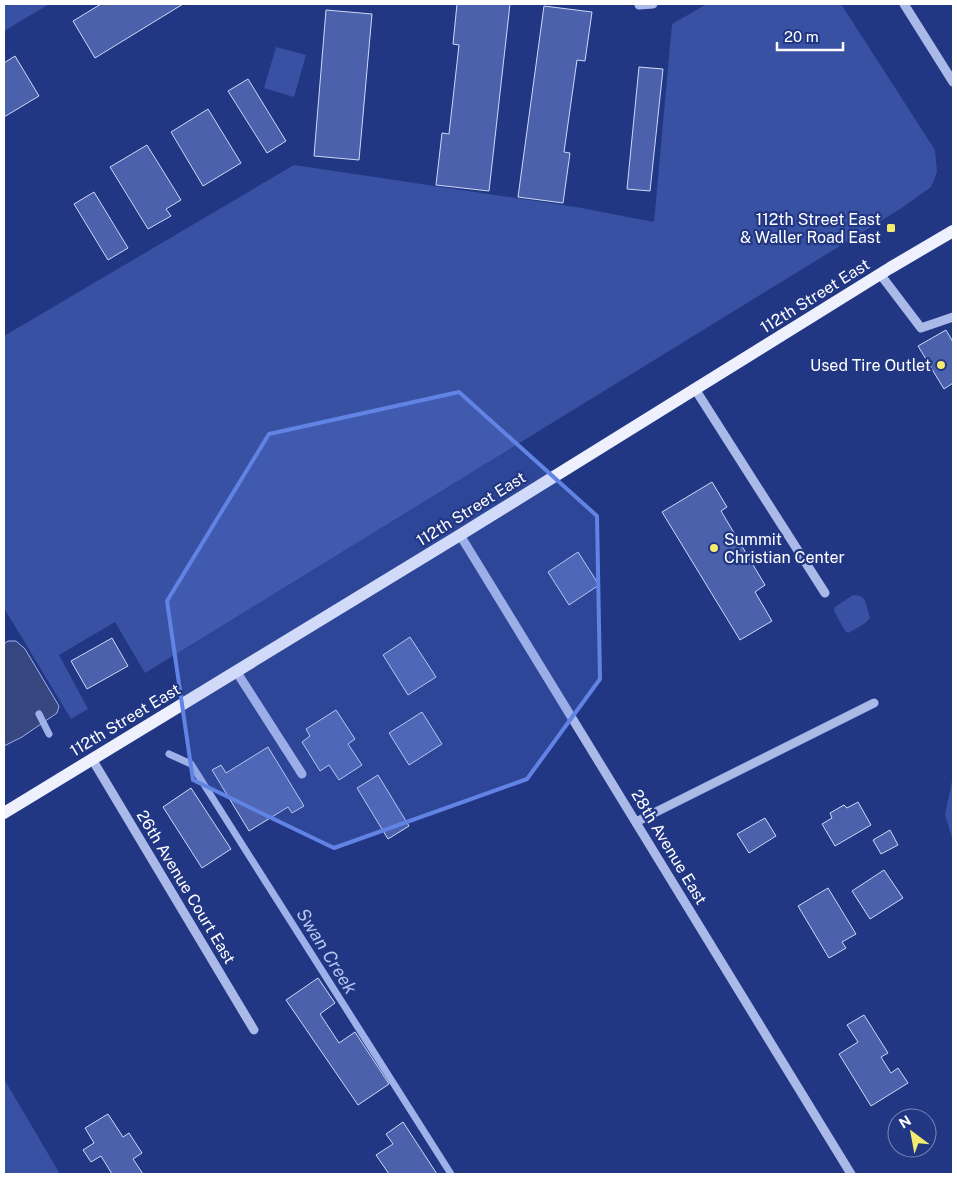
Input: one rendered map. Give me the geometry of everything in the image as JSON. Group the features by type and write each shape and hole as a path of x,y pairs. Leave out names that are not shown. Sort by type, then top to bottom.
{"main road":[{"name":"112th Street East","path":"4,812 460,535 880,274 953,231"}],"street":[{"path":"639,4 653,4"},
{"path":"904,4 953,82"},
{"path":"880,274 921,328 953,317"},
{"path":"695,389 825,593"},
{"name":"28th Avenue East","path":"460,535 852,1174"},
{"path":"236,671 302,774"},
{"path":"636,822 874,703"},
{"name":"26th Avenue Court East","path":"92,759 254,1030"}],"highlighted area":[{"path":"459,392 597,516 600,679 527,779 334,848 193,780 167,601 269,434"}],"shaded area":[{"path":"49,4 4,31 4,5"},
{"path":"707,4 841,4 935,150 937,172 931,187 900,209 145,673 115,622 59,655 88,709 71,719 4,608 4,336 294,165 576,207 654,222 672,24"},
{"path":"276,47 306,55 294,97 264,88"},
{"path":"853,595 861,596 865,600 870,618 864,624 848,633 834,611 835,607"},
{"path":"8,641 16,641 25,649 59,706 57,713 22,737 4,746 4,644"},
{"path":"953,776 953,841 945,815"},
{"path":"4,1079 60,1174 4,1174"}],"building":[{"path":"101,4 183,4 95,58 73,21"},
{"path":"457,4 510,4 489,191 436,185 442,133 449,134 459,45 453,44"},
{"path":"544,6 592,12 585,61 577,60 564,152 570,153 563,203 518,197"},
{"path":"326,10 372,14 359,160 314,156"},
{"path":"15,56 39,96 4,117 4,63"},
{"path":"639,67 663,69 650,191 627,189"},
{"path":"248,79 286,141 267,153 228,91"},
{"path":"208,109 241,163 203,186 171,132"},
{"path":"147,145 181,200 166,209 171,216 148,229 110,167"},
{"path":"94,192 128,248 108,260 74,204"},
{"name":"Used Tire Outlet","path":"946,330 953,342 953,383 944,389 918,346"},
{"name":"Summit Christian Center","path":"712,482 727,507 721,511 765,585 755,592 772,621 740,640 662,512"},
{"path":"578,552 599,585 569,605 548,572"},
{"path":"410,637 436,677 408,695 383,655"},
{"path":"112,638 128,666 87,689 71,661"},
{"path":"336,710 355,739 348,744 362,765 339,780 329,765 320,771 302,742 310,736 306,729"},
{"path":"422,712 442,744 409,765 389,733"},
{"path":"268,747 304,806 292,813 288,807 249,831 212,770 221,765 226,773"},
{"path":"378,775 409,826 388,839 357,788"},
{"path":"191,788 231,849 202,868 163,807"},
{"path":"858,802 871,825 835,846 822,824 832,818 830,813 844,805 847,808"},
{"path":"765,818 776,836 749,853 737,834"},
{"path":"890,830 898,845 881,854 873,840"},
{"path":"884,870 903,898 870,919 852,891"},
{"path":"828,888 856,934 842,942 846,948 829,958 798,906"},
{"path":"318,978 335,1003 320,1014 339,1043 355,1032 389,1084 358,1105 286,1000"},
{"path":"864,1015 888,1053 881,1057 891,1073 898,1068 908,1083 871,1106 839,1054 858,1042 847,1025"},
{"path":"108,1114 123,1137 129,1133 142,1153 133,1159 143,1174 112,1174 101,1156 91,1162 83,1150 94,1143 85,1128"},
{"path":"403,1122 437,1174 389,1174 376,1155 393,1144 386,1134"}],"waterway":[{"name":"Swan Creek","path":"39,714 49,734"},
{"name":"Swan Creek","path":"169,754 191,764 451,1174"}],"place":[{"name":"112th Street East & Waller Road East","path":"891,228"},
{"name":"Used Tire Outlet","path":"941,365"},
{"name":"Summit Christian Center","path":"714,548"}]}
